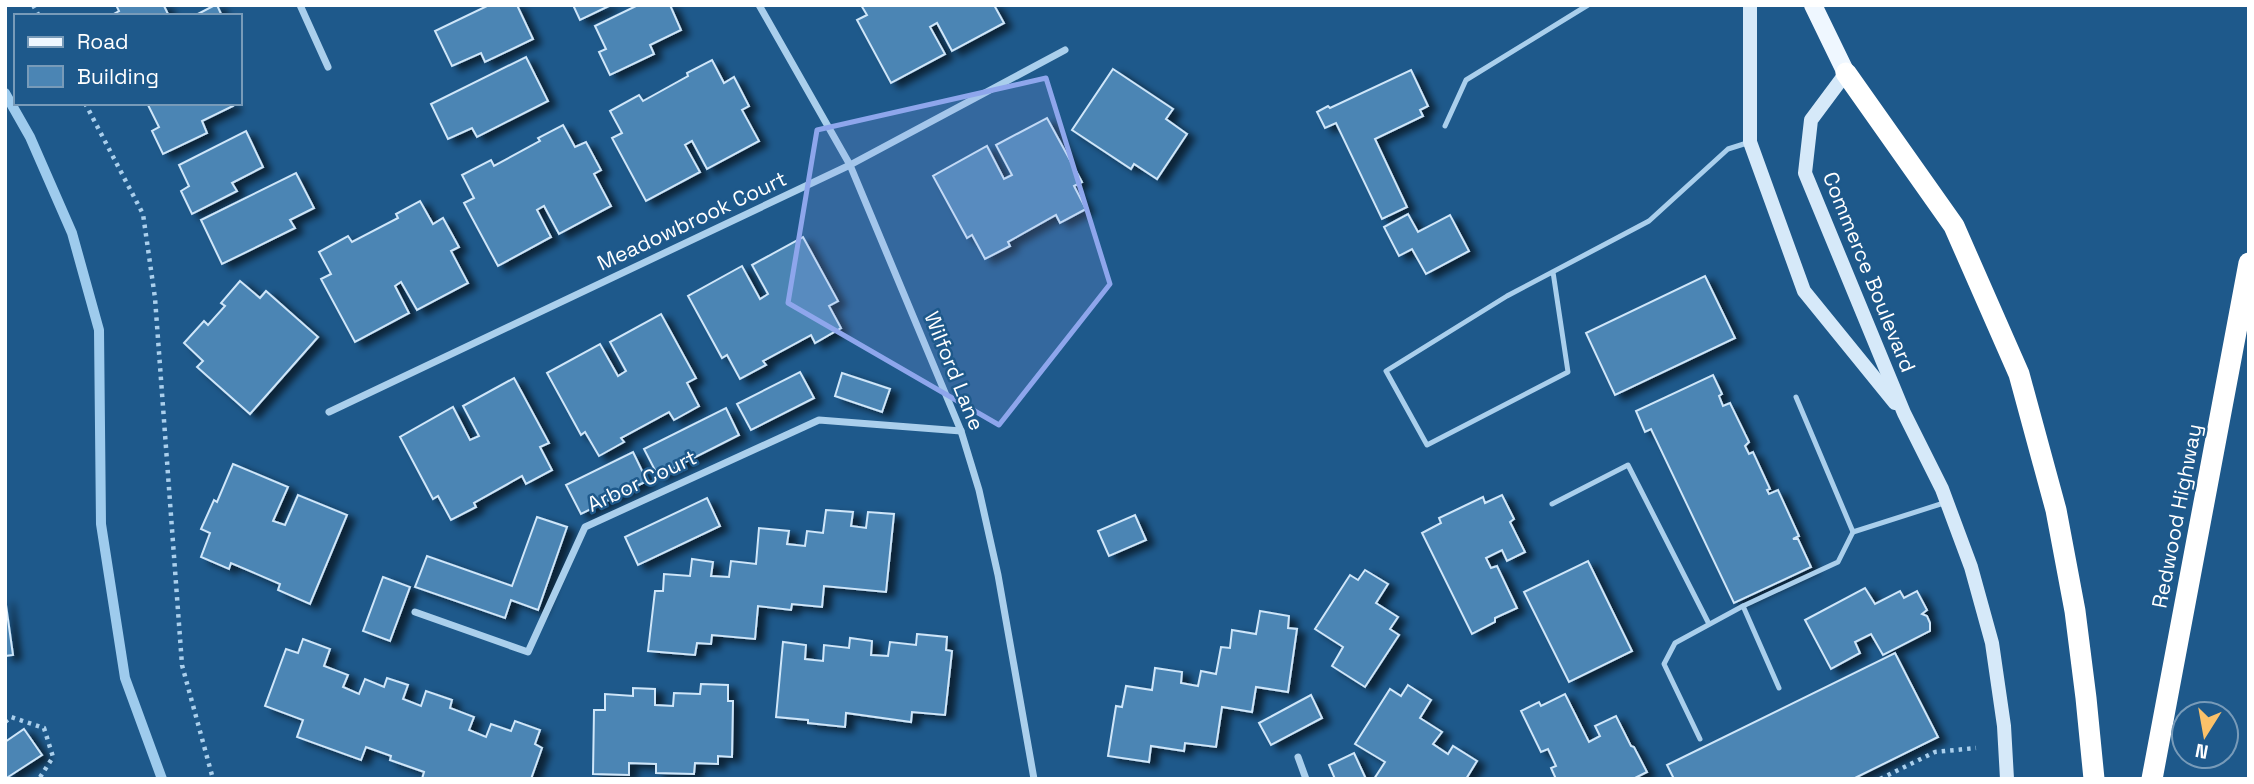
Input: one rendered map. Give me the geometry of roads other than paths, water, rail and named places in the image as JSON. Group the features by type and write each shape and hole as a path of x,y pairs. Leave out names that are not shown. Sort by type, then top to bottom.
{"highway":[{"path":"1846,73 1954,226 2019,374 2056,510 2073,599 2087,698 2094,779"},
{"name":"Redwood Highway","path":"2152,779 2249,263"}],"main road":[{"path":"1813,5 1846,73"}],"street":[{"path":"300,5 328,67"},
{"name":"Wilford Lane","path":"759,5 850,165 961,432 979,490 998,575 1034,779"},
{"name":"Commerce Boulevard","path":"1750,5 1751,142 1804,291 1904,413"},
{"name":"Meadowbrook Court","path":"329,412 850,165 1065,50"},
{"name":"Commerce Boulevard","path":"1846,73 1811,120 1805,173 1904,413 1947,502 1971,567 1992,643 2004,726 2007,779"},
{"name":"Arbor Court","path":"415,612 528,652 585,527 819,419 961,432"},
{"path":"1298,757 1306,779"}],"lane":[{"path":"1445,126 1466,80 1588,5"},
{"path":"1553,272 1568,372 1427,445 1386,370 1507,296 1553,272 1649,222 1728,149 1751,142"},
{"path":"1796,397 1853,532"},
{"path":"1552,504 1628,465 1709,624"},
{"path":"1700,738 1664,663 1675,643 1742,606 1838,562 1853,532 1947,502"},
{"path":"1742,606 1779,688"}],"waterway":[{"path":"5,93 30,137 72,233 99,330 101,524 125,678 162,779"}]}
